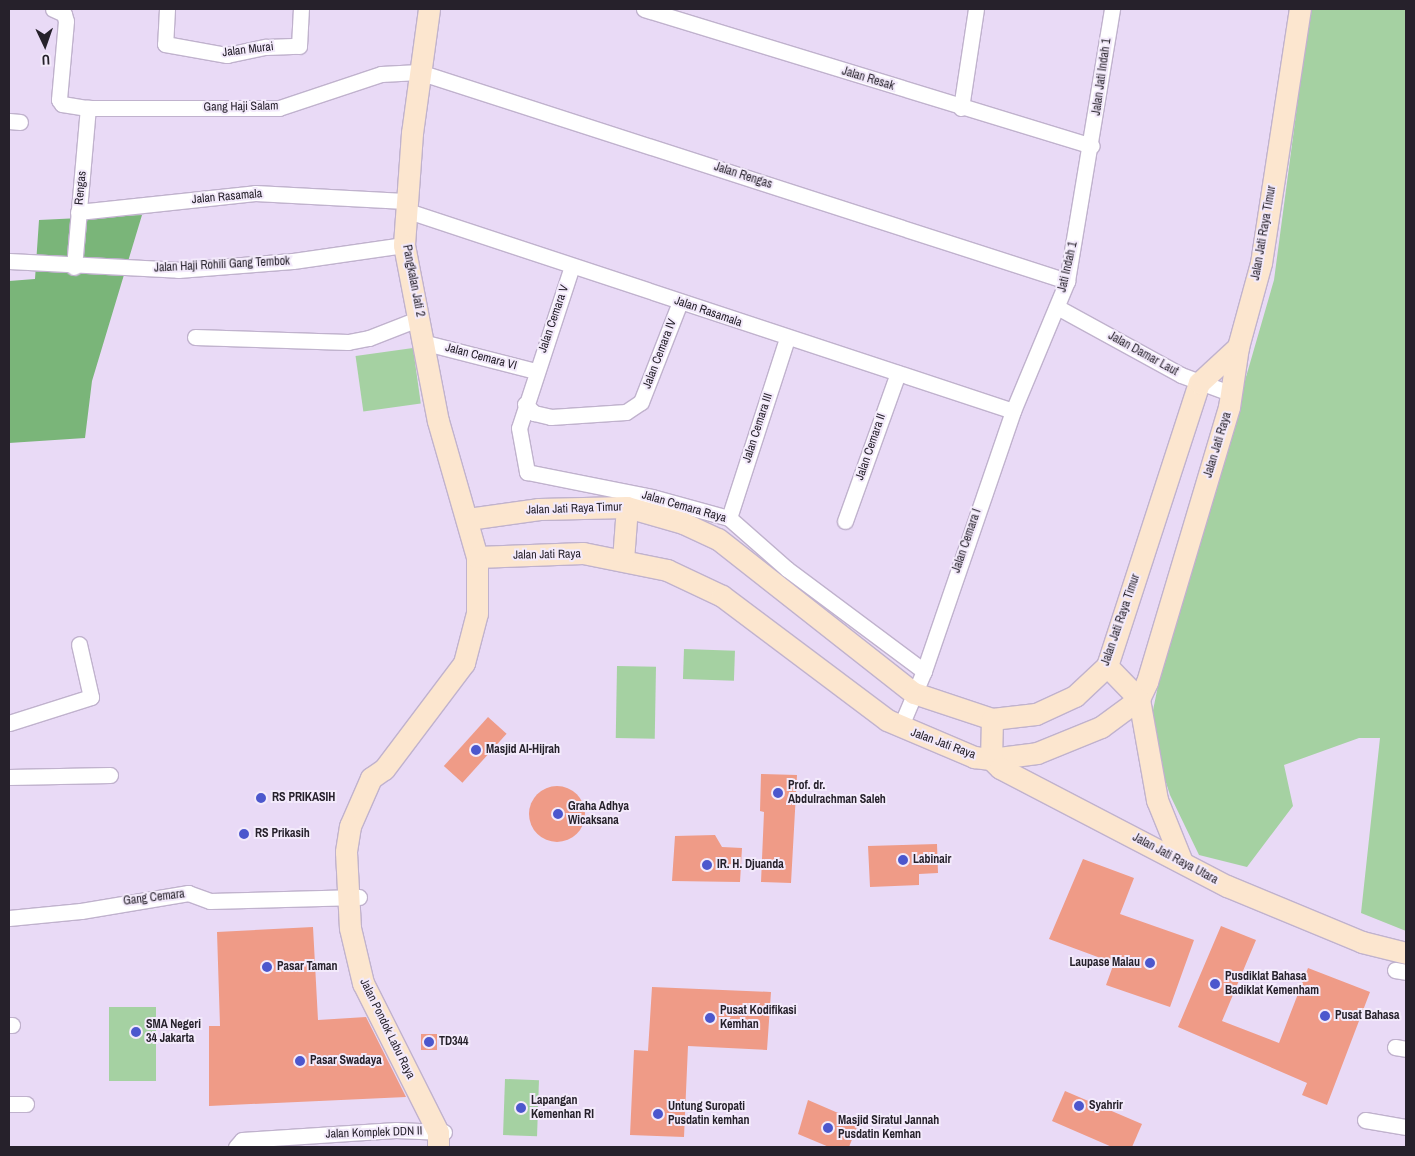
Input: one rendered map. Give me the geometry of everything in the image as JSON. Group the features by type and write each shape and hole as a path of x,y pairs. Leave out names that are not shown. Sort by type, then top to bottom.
{"main road":[{"name":"Pangkalan Jati 2","path":"429,9 419,72 405,206 404,245 426,342 438,421 468,519"},
{"name":"Jalan Jati Raya Timur","path":"468,519 539,509 627,507 683,523 718,539 914,693 992,719 1036,714 1075,696 1107,666 1199,383 1238,347 1260,263 1300,9"},
{"name":"Jalan Jati Raya","path":"476,556 583,553 667,570 722,596 900,728 974,757 991,759 1060,747 1102,727 1138,699 1147,682 1232,394 1238,347"},
{"path":"623,560 627,507"},
{"name":"Jalan Pondok Labu Raya","path":"443,1139 374,982 353,897 346,852 350,826 371,778 384,769 464,663 477,614 476,556 468,519"},
{"path":"1107,666 1138,699 1157,800 1182,862"},
{"path":"991,759 992,719"},
{"name":"Jalan Jati Raya Utara","path":"991,759 1227,886 1362,942 1403,965"}],"street":[{"name":"Gang Haji Salam","path":"53,9 64,14 66,21 59,100 88,108 279,108 381,74 419,72"},
{"name":"Jalan Murai","path":"167,9 165,44 227,55 299,46 301,9"},
{"name":"Jalan Resak","path":"644,9 962,108 1092,146"},
{"path":"962,108 976,9"},
{"name":"Jalan Jati Indah 1","path":"1092,146 1112,9"},
{"name":"Jalan Rengas","path":"419,72 1067,281"},
{"name":"Rengas","path":"74,268 88,108"},
{"name":"Jati Indah 1","path":"1013,411 1067,281 1092,146"},
{"name":"Jalan Rasamala","path":"78,212 255,193 405,206 572,266 786,338 1013,411"},
{"name":"Jalan Haji Rohili Gang Tembok","path":"9,261 74,268 178,270 293,261 404,245"},
{"name":"Jalan Cemara V","path":"535,372 572,266"},
{"name":"Jalan Cemara IV","path":"525,404 534,413 551,417 626,412 634,407 641,402 680,302"},
{"name":"Jalan Damar Laut","path":"1057,307 1199,383 1232,394"},
{"path":"195,337 348,342 369,338 420,318"},
{"name":"Jalan Cemara III","path":"729,518 786,338"},
{"name":"Jalan Cemara VI","path":"426,342 535,372"},
{"name":"Jalan Cemara Raya","path":"535,372 518,428 527,472 652,497 729,518 787,569 924,672"},
{"name":"Jalan Cemara II","path":"845,522 898,373"},
{"name":"Jalan Cemara I","path":"924,672 1013,411"},
{"path":"9,723 92,697 79,644"},
{"path":"900,728 924,672"},
{"path":"9,777 110,775"},
{"name":"Gang Cemara","path":"9,918 81,911 188,893 210,901 353,897"},
{"path":"9,1104 26,1104"},
{"path":"1365,1120 1406,1127"},
{"name":"Jalan Komplek DDN II","path":"236,1147 242,1140 301,1142 443,1139"}],"green space":[{"path":"1310,9 1406,9 1406,931 1361,913 1380,738 1359,738 1284,765 1293,806 1247,867 1199,855 1170,795 1149,730 1161,671 1274,280"},
{"path":"142,215 92,381 85,438 9,443 9,281 35,279 39,220"},
{"path":"413,348 421,403 363,412 356,356"},
{"path":"684,649 735,651 734,681 683,679"},
{"path":"617,666 656,667 655,739 616,738"},
{"path":"109,1007 156,1007 156,1081 109,1081"},
{"name":"Lapangan Kemenhan RI","path":"505,1079 539,1080 537,1136 503,1135"}],"building":[{"name":"Masjid Al-Hijrah","path":"488,717 507,734 462,783 444,766"},
{"path":"761,774 797,775 791,883 761,882 764,812 760,811"},
{"name":"Graha Adhya Wicaksana","path":"551,786 563,786 577,794 585,808 583,825 577,834 563,842 551,842 541,837 534,830 529,820 529,808 534,798 541,791"},
{"name":"IR. H. Djuanda","path":"715,835 722,847 742,848 740,882 672,881 675,836"},
{"name":"Labinair","path":"937,844 938,873 919,874 919,885 870,887 868,846"},
{"path":"1083,859 1134,878 1120,914 1194,940 1170,1007 1106,985 1114,963 1049,939"},
{"path":"1221,926 1256,940 1222,1021 1279,1043 1308,968 1370,992 1327,1105 1302,1095 1307,1083 1178,1027"},
{"name":"Pasar Swadaya","path":"313,927 318,1020 366,1017 406,1097 209,1106 209,1026 220,1026 217,932"},
{"path":"652,987 771,992 767,1050 688,1046 684,1137 630,1135 634,1050 648,1051"},
{"name":"TD344","path":"421,1034 437,1034 437,1050 421,1050"},
{"name":"Syahrir","path":"1065,1091 1142,1124 1132,1147 1112,1147 1052,1121"},
{"name":"Masjid Siratul Jannah Pusdatin Kemhan","path":"808,1100 859,1122 849,1147 829,1147 798,1134"}],"place":[{"name":"Masjid Al-Hijrah","path":"476,750"},
{"name":"Prof. dr. Abdulrachman Saleh","path":"778,793"},
{"name":"RS PRIKASIH","path":"261,798"},
{"name":"Graha Adhya Wicaksana","path":"558,814"},
{"name":"RS Prikasih","path":"244,834"},
{"name":"Labinair","path":"903,860"},
{"name":"IR. H. Djuanda","path":"707,865"},
{"name":"Laupase Malau","path":"1150,963"},
{"name":"Pasar Taman","path":"267,967"},
{"name":"Pusdiklat Bahasa Badiklat Kemenham","path":"1215,984"},
{"name":"Pusat Bahasa","path":"1325,1016"},
{"name":"Pusat Kodifikasi Kemhan","path":"710,1018"},
{"name":"SMA Negeri 34 Jakarta","path":"136,1032"},
{"name":"TD344","path":"429,1042"},
{"name":"Pasar Swadaya","path":"300,1061"},
{"name":"Syahrir","path":"1079,1106"},
{"name":"Lapangan Kemenhan RI","path":"521,1108"},
{"name":"Untung Suropati Pusdatin kemhan","path":"658,1114"},
{"name":"Masjid Siratul Jannah Pusdatin Kemhan","path":"828,1128"}]}
